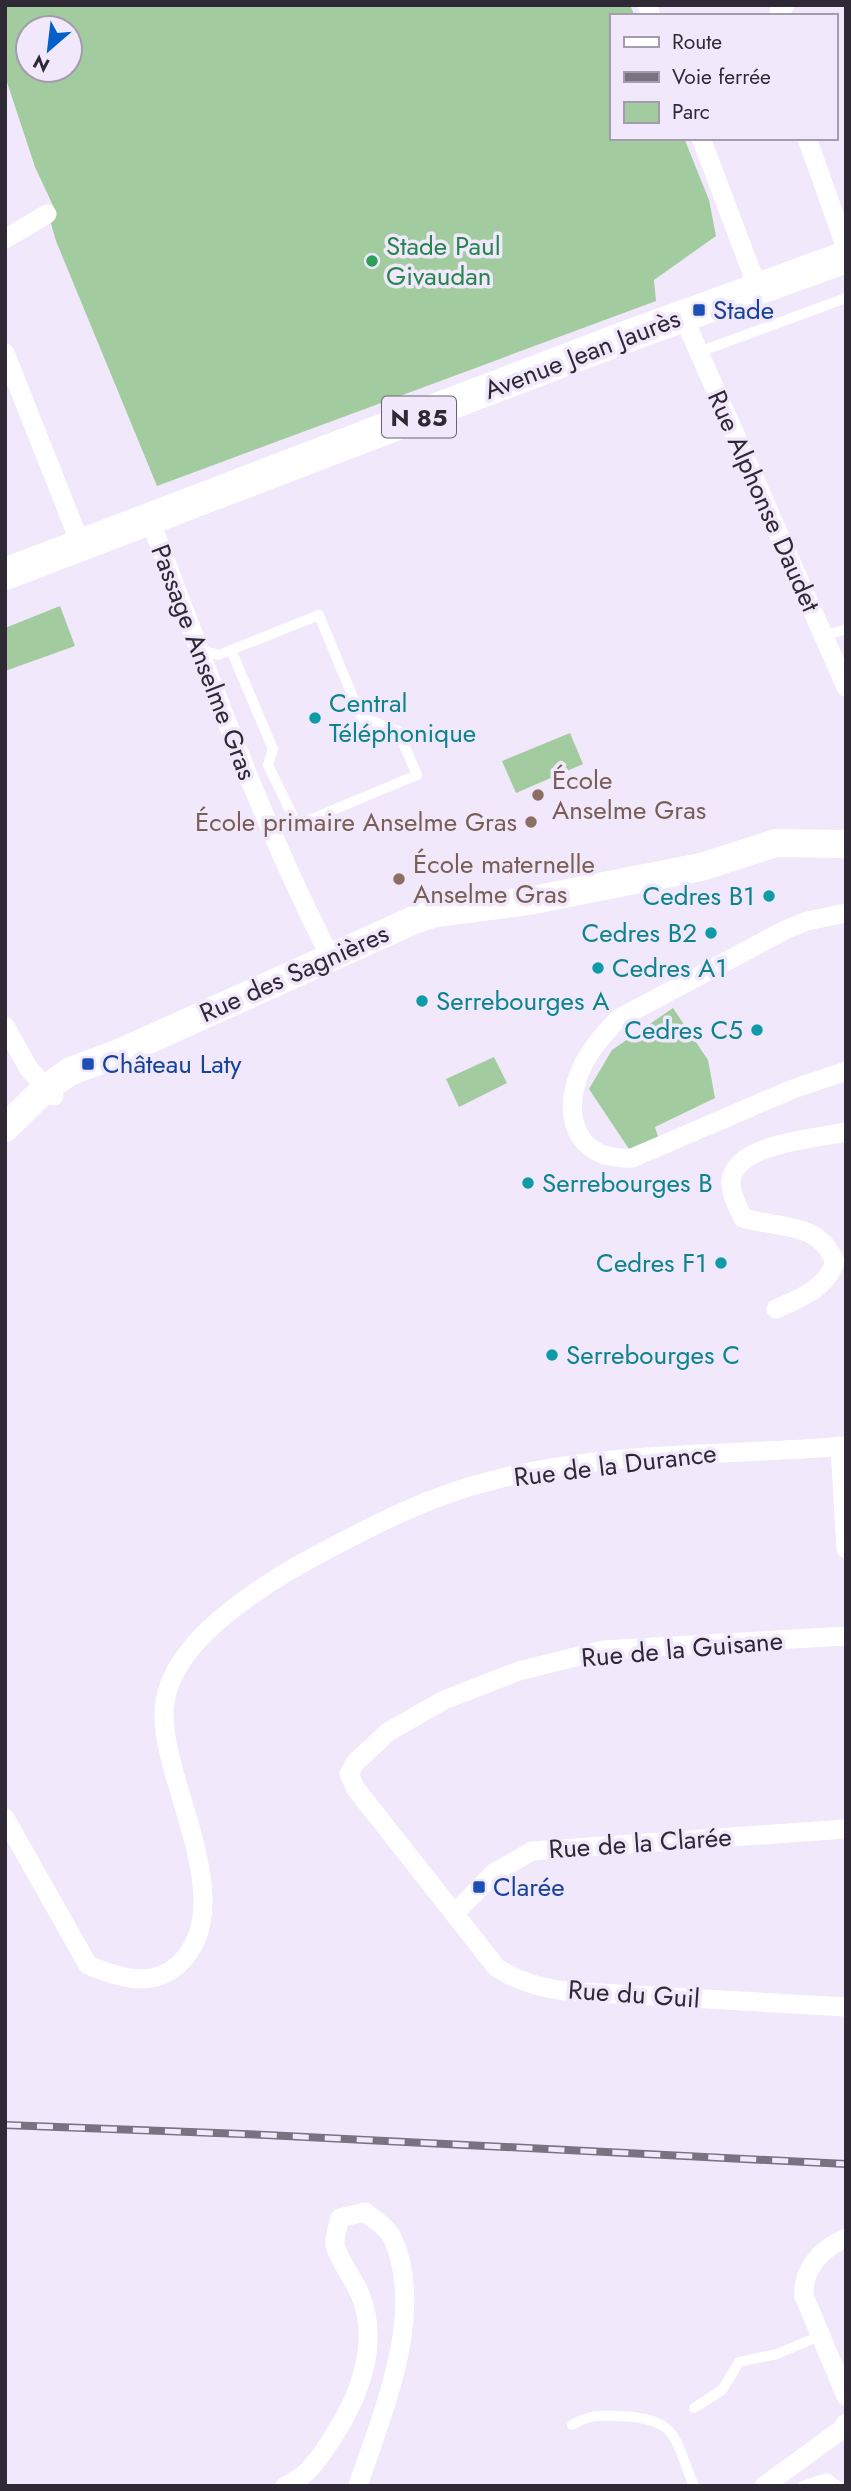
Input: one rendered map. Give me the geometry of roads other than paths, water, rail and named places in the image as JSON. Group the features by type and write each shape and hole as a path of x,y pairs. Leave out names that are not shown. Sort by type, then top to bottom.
{"main road":[{"name":"Avenue Jean Jaurès","path":"5,574 683,316 846,257"},
{"name":"Rue des Sagnières","path":"50,1092 71,1071 117,1054 330,956 436,913 528,901 701,867 776,843 846,844"},
{"path":"5,1128 50,1092"},
{"path":"5,1147 50,1092"}],"street":[{"path":"702,140 758,289"},
{"path":"808,140 846,248"},
{"path":"5,239 47,214"},
{"name":"Rue Alphonse Daudet","path":"683,316 846,687"},
{"path":"5,353 81,545"},
{"name":"Passage Anselme Gras","path":"150,520 254,790 301,900 330,956"},
{"path":"846,913 807,921 785,930 618,1019 597,1041 584,1064 574,1091 576,1131 591,1151 612,1159 632,1157 793,1089 846,1071"},
{"path":"5,1026 23,1060 50,1092"},
{"path":"776,1310 814,1291 830,1277 835,1262 828,1244 810,1232 743,1218 734,1198 731,1181 738,1162 755,1151 846,1132"},
{"path":"843,1446 846,1549"},
{"name":"Rue de la Durance","path":"5,1818 88,1965 134,1980 156,1977 174,1968 192,1952 200,1929 203,1900 200,1872 168,1744 164,1715 167,1690 190,1649 248,1598 296,1566 383,1520 441,1496 493,1480 550,1468 610,1460 843,1446"},
{"name":"Rue de la Guisane","path":"456,1912 356,1789 349,1774 355,1763 388,1732 444,1700 519,1671 603,1650 846,1636"},
{"name":"Rue de la Clarée","path":"456,1912 494,1873 532,1851 846,1829"},
{"name":"Rue du Guil","path":"456,1912 497,1968 536,1987 846,2007"},
{"path":"285,2486 300,2480 321,2456 349,2413 363,2374 369,2335 361,2296 335,2244 340,2218 365,2212 391,2235 403,2274 404,2332 392,2384 358,2486"},
{"path":"846,2238 822,2254 809,2268 803,2282 804,2296 846,2396"},
{"path":"764,2486 841,2430 846,2423"}],"lane":[{"path":"698,353 846,298"},
{"path":"203,658 219,655 231,650 319,615 362,717 398,731 417,775 297,825 268,765 273,749 231,650"},
{"path":"824,636 846,629"},
{"path":"694,2408 722,2390 739,2362 777,2354 820,2336"},
{"path":"572,2425 589,2414 649,2417 663,2423 673,2436 694,2486"},
{"path":"803,2486 827,2478 837,2486"}],"railway":[{"path":"5,2125 266,2135 846,2164"}],"place":[{"name":"Stade Paul Givaudan","path":"372,261"},
{"name":"Stade","path":"699,310"},
{"name":"Central Téléphonique","path":"315,718"},
{"name":"École Anselme Gras","path":"538,795"},
{"name":"École primaire Anselme Gras","path":"531,822"},
{"name":"École maternelle Anselme Gras","path":"399,879"},
{"name":"Cedres B1","path":"769,896"},
{"name":"Cedres B2","path":"711,933"},
{"name":"Cedres A1","path":"598,968"},
{"name":"Serrebourges A","path":"422,1001"},
{"name":"Cedres C5","path":"757,1030"},
{"name":"Château Laty","path":"88,1064"},
{"name":"Serrebourges B","path":"528,1183"},
{"name":"Cedres F1","path":"721,1263"},
{"name":"Serrebourges C","path":"552,1355"},
{"name":"Clarée","path":"479,1887"}]}
